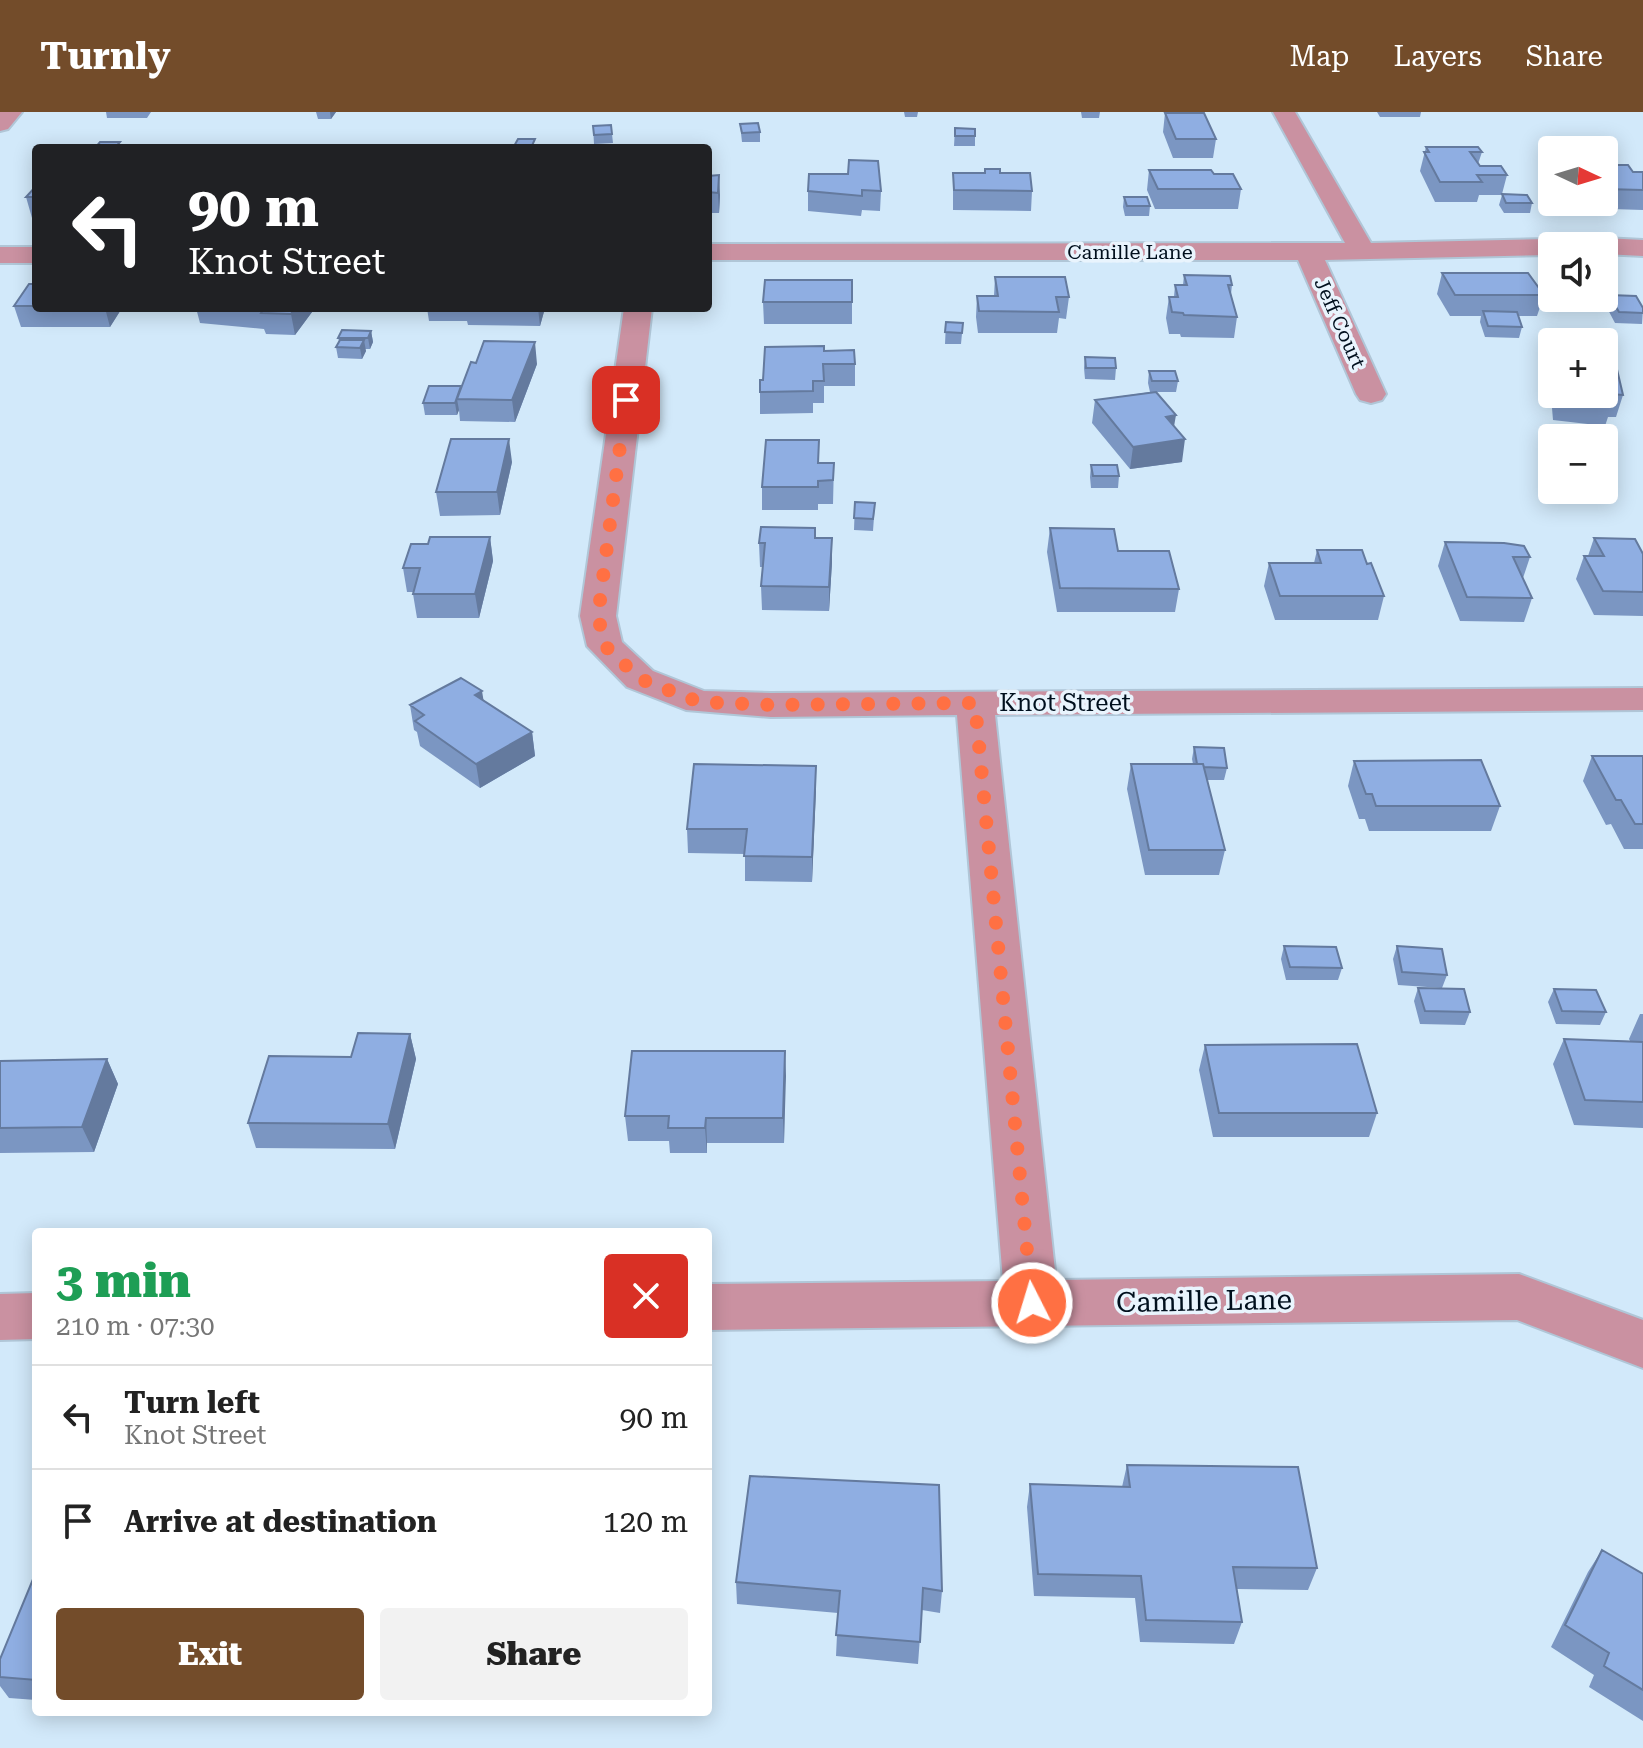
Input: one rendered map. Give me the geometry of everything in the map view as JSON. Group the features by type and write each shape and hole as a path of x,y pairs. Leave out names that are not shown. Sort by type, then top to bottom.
{"street":[{"path":"0,124 11,112"},
{"path":"1284,112 1362,250"},
{"name":"Camille Lane","path":"712,252 1308,252 1538,247"},
{"path":"1618,247 1643,248"},
{"name":"Jeff Court","path":"1308,252 1371,394"},
{"path":"0,255 32,255"},
{"name":"Knot Street","path":"637,312 598,616 605,646 640,679 699,702 771,705 1643,699"},
{"path":"975,703 1032,1303"},
{"name":"Camille Lane","path":"712,1307 1519,1297 1643,1344"},
{"path":"0,1317 32,1316"}],"building":[{"path":"1165,113 1204,113 1216,139 1176,139"},
{"path":"758,123 760,132 742,133 740,124"},
{"path":"611,125 612,134 594,135 593,126"},
{"path":"955,128 975,129 975,136 955,136"},
{"path":"518,139 535,139 533,144 515,144"},
{"path":"1426,147 1478,147 1482,152 1470,152 1480,166 1501,166 1507,175 1477,175 1482,182 1440,182 1424,152 1429,152"},
{"path":"849,160 878,161 881,191 862,190 862,196 808,191 809,174 848,174"},
{"path":"1618,165 1628,165 1633,172 1643,172 1643,190 1618,189"},
{"path":"985,169 1000,169 1000,173 1030,173 1032,191 954,190 953,173 985,173"},
{"path":"1149,170 1211,170 1214,174 1233,174 1241,189 1158,189"},
{"path":"719,175 718,193 712,192 712,176"},
{"path":"1502,194 1527,195 1532,203 1506,203"},
{"path":"1124,197 1147,197 1150,206 1127,206"},
{"path":"1442,273 1528,273 1538,287 1538,295 1455,295"},
{"path":"1184,275 1230,276 1232,285 1228,285 1237,317 1172,312 1169,297 1178,297 1175,285 1187,285"},
{"path":"995,277 1065,277 1069,297 1056,297 1059,312 979,311 977,296 998,296"},
{"path":"765,280 852,280 852,302 763,302"},
{"path":"29,284 32,284 32,306 14,306"},
{"path":"1618,295 1636,296 1643,308 1643,313 1619,312"},
{"path":"1483,311 1517,312 1522,327 1488,326"},
{"path":"262,312 292,312 291,314"},
{"path":"946,322 963,323 962,333 945,332"},
{"path":"342,330 371,331 368,338 338,338"},
{"path":"340,340 364,340 360,348 336,347"},
{"path":"484,341 535,342 512,400 457,399 471,362 476,363"},
{"path":"824,346 824,351 854,350 855,364 823,364 824,381 813,381 813,391 760,392 765,347"},
{"path":"1085,357 1115,358 1116,368 1086,368"},
{"path":"1149,371 1175,371 1178,381 1152,381"},
{"path":"1618,374 1623,395 1618,395"},
{"path":"429,386 461,386 455,403 423,403"},
{"path":"1156,392 1176,415 1166,417 1185,439 1133,447 1095,400"},
{"path":"451,439 509,439 497,492 436,492"},
{"path":"766,440 819,440 818,463 834,463 833,480 818,481 818,487 762,487"},
{"path":"1091,465 1117,465 1119,476 1093,476"},
{"path":"855,502 875,503 873,519 854,518"},
{"path":"761,527 815,528 815,538 832,538 829,587 761,586 765,543 759,543"},
{"path":"1050,528 1114,529 1118,551 1169,551 1179,589 1060,588"},
{"path":"430,537 490,537 475,594 413,594 420,568 403,568 411,544 428,544"},
{"path":"1594,538 1635,539 1643,554 1643,592 1603,591 1584,556 1604,556"},
{"path":"1445,542 1524,546 1530,557 1513,557 1532,598 1467,597"},
{"path":"1317,550 1362,550 1367,564 1371,563 1384,596 1280,596 1269,563 1321,563"},
{"path":"461,678 482,691 475,695 532,732 476,764 415,721 424,715 410,705"},
{"path":"1194,747 1224,748 1227,768 1197,764"},
{"path":"1592,756 1643,756 1643,824 1635,824 1621,800 1616,800"},
{"path":"1481,760 1500,806 1376,806 1372,794 1366,794 1354,761"},
{"path":"694,764 816,766 812,857 744,856 747,829 687,829"},
{"path":"1131,764 1203,764 1225,850 1149,850"},
{"path":"1284,946 1336,947 1342,968 1290,967"},
{"path":"1397,946 1442,949 1447,975 1402,972"},
{"path":"1418,988 1464,989 1470,1012 1425,1011"},
{"path":"1554,989 1596,990 1606,1012 1562,1011"},
{"path":"358,1033 410,1034 388,1124 248,1123 269,1056 351,1057"},
{"path":"1564,1039 1643,1042 1643,1102 1585,1100"},
{"path":"1357,1044 1377,1113 1219,1113 1205,1045"},
{"path":"632,1051 785,1051 783,1118 706,1118 705,1128 668,1128 669,1116 625,1116"},
{"path":"107,1059 82,1127 0,1128 0,1061"},
{"path":"1127,1465 1298,1467 1317,1568 1233,1567 1242,1622 1146,1620 1141,1576 1038,1574 1030,1484 1130,1487"},
{"path":"750,1476 939,1485 942,1591 923,1588 920,1642 836,1635 840,1591 736,1582"},
{"path":"1602,1550 1643,1574 1643,1690 1604,1666 1609,1653 1565,1625"},
{"path":"32,1582 32,1680 0,1677 0,1659"}],"route":[{"path":"626,400 598,616 605,646 640,679 699,702 771,705 975,703 1032,1303"}]}
